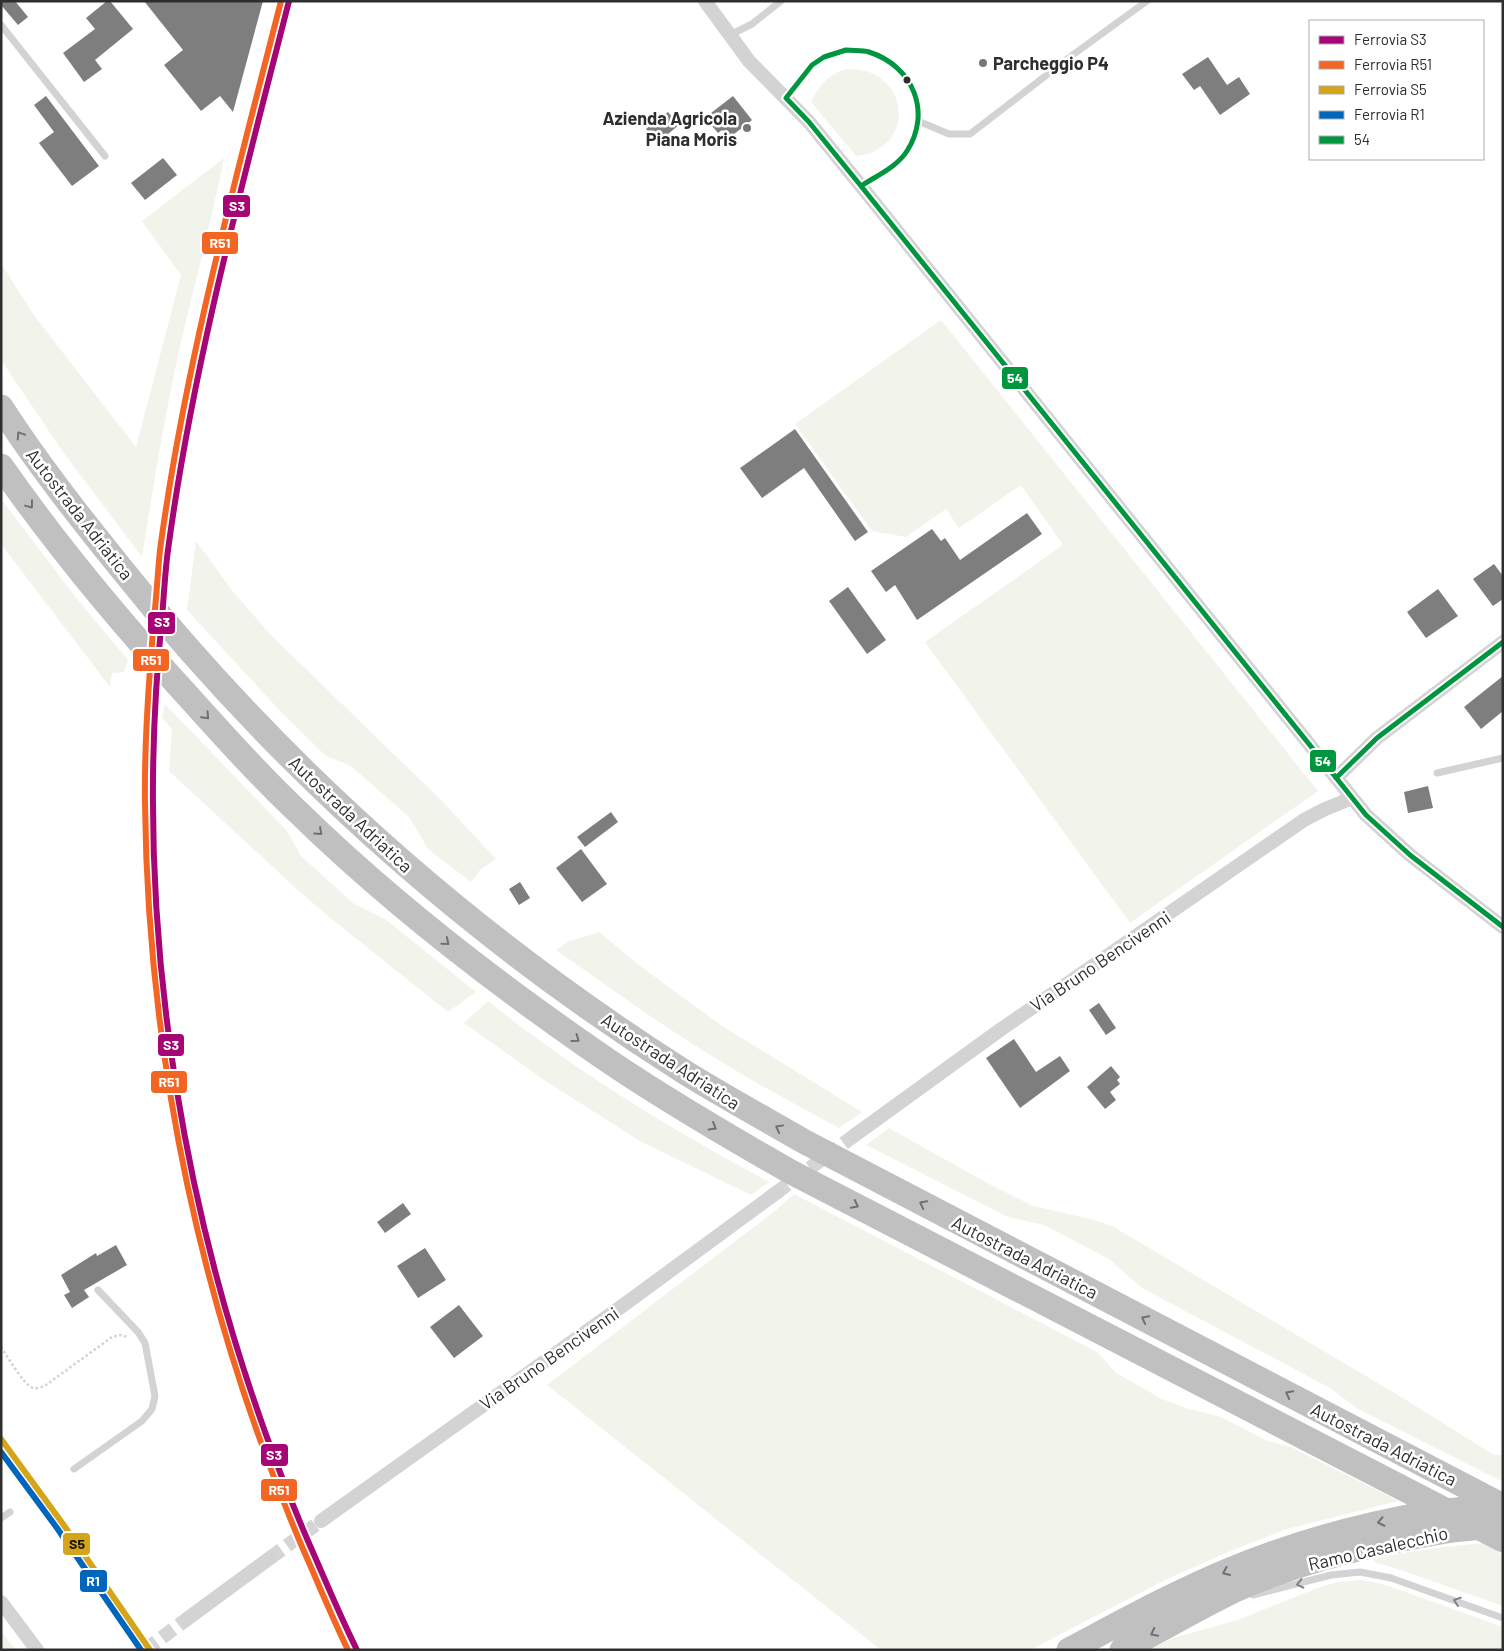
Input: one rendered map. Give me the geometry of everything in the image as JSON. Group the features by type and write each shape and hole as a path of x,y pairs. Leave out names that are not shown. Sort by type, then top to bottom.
{"highway":[{"name":"Autostrada Adriatica","path":"1,407 45,472 134,585 236,703 370,834 482,929 596,1013 641,1044 732,1101 805,1142 1503,1505"},
{"name":"Autostrada Adriatica","path":"1,466 92,586 132,634 263,778 299,814 408,911 536,1010 650,1089 791,1172 1503,1540"},
{"path":"1069,1650 1163,1601 1231,1569 1320,1538 1372,1524 1428,1513 1503,1505"},
{"name":"Ramo Casalecchio","path":"1122,1650 1234,1591 1290,1568 1388,1541 1452,1530 1503,1525"}],"street":[{"path":"706,1 749,61 809,122 1375,825 1503,927"},
{"path":"1336,778 1377,738 1503,642"},
{"name":"Via Bruno Bencivenni","path":"855,1135 1000,1030 1304,820 1352,798"},
{"name":"Via Bruno Bencivenni","path":"321,1521 625,1304 776,1193"},
{"path":"187,1619 270,1558"},
{"path":"1,1602 37,1648"}],"lane":[{"path":"730,35 752,24 781,1"},
{"path":"918,121 949,134 970,134 1147,1"},
{"path":"1,25 105,156"},
{"path":"786,98 810,67 823,58 848,50 866,51 883,57 895,64 908,79 917,98 918,121 914,137 907,151 899,160 861,186"},
{"path":"1437,773 1503,758"},
{"path":"74,1469 142,1420 152,1409 155,1396 145,1343 138,1332 98,1290"},
{"path":"1,1518 10,1512"},
{"path":"1245,1597 1331,1576 1360,1572 1392,1578 1503,1618"},
{"path":"1185,1617 1228,1603"}],"path":[{"path":"1,1347 31,1388 37,1389 46,1385 112,1337 121,1335 129,1337 137,1342 146,1352"}],"shaded area":[{"path":"846,69 868,72 884,80 894,94 899,109 897,125 890,139 876,150 856,156 811,102 825,81 834,74"},
{"path":"224,158 174,377 142,557 63,452 1,360 1,263 33,314 136,447 181,275 142,221"},
{"path":"941,320 1318,791 1130,923 925,642 1063,545 1021,485 959,528 946,509 906,537 872,531 795,424"},
{"path":"1,499 78,600 128,660 124,672 112,673 110,687 1,544"},
{"path":"196,541 234,593 272,636 441,800 496,859 480,870 471,882 428,849 410,818 351,766 326,756 281,712 187,610"},
{"path":"165,704 287,831 301,856 353,903 385,919 476,992 448,1012 301,893 169,771 172,730 162,717"},
{"path":"599,932 640,966 722,1026 862,1112 839,1128 723,1063 688,1041 556,950 567,942"},
{"path":"488,1001 521,1027 624,1098 769,1182 751,1195 640,1141 544,1080 464,1023"},
{"path":"889,1128 989,1184 1033,1206 1091,1219 1112,1226 1398,1395 1494,1455 1503,1455 1503,1482 1358,1409 1330,1388 1142,1288 1109,1259 1044,1225 1008,1217 866,1145"},
{"path":"794,1194 1097,1352 1116,1373 1162,1399 1189,1409 1221,1417 1268,1441 1291,1447 1399,1501 1287,1529 1233,1550 1163,1581 1030,1650 881,1650 547,1385 776,1210"},
{"path":"1485,1543 1503,1555 1503,1606 1374,1562 1374,1559 1402,1554 1443,1547"},
{"path":"1361,1580 1383,1584 1503,1627 1503,1650 1150,1650 1173,1638 1238,1620 1320,1587 1338,1582"},
{"path":"1,1631 16,1650 1,1650"}],"building":[{"path":"1,1 15,1 28,17 18,25 1,5"},
{"path":"107,1 110,1 133,29 95,60 102,69 84,82 63,53 95,29 86,18"},
{"path":"144,1 263,1 233,112 220,96 201,111 164,65 183,50"},
{"path":"1208,57 1227,85 1239,77 1250,94 1220,115 1200,86 1194,90 1182,74"},
{"path":"46,96 99,166 72,186 39,143 54,132 34,105"},
{"path":"733,96 752,120 729,138 722,130 718,133 707,120 713,115 711,113"},
{"path":"668,112 679,125 657,143 646,129"},
{"path":"163,158 177,175 145,200 131,183"},
{"path":"795,429 868,532 855,541 804,468 762,498 740,468"},
{"path":"1027,513 1042,534 917,620 895,585 886,592 871,571 932,529 941,541 945,538 960,560"},
{"path":"1494,564 1503,576 1503,599 1493,606 1473,579"},
{"path":"848,587 886,640 867,654 829,601"},
{"path":"1438,589 1458,616 1426,638 1407,612"},
{"path":"1503,676 1503,711 1481,729 1464,707"},
{"path":"1428,786 1433,808 1408,813 1404,792"},
{"path":"611,812 618,822 585,847 577,837"},
{"path":"581,849 607,884 582,902 556,868"},
{"path":"520,882 530,898 519,905 509,889"},
{"path":"1099,1003 1116,1028 1106,1035 1089,1010"},
{"path":"1014,1039 1036,1072 1060,1056 1070,1071 1020,1108 986,1058"},
{"path":"1111,1066 1120,1077 1117,1080 1120,1084 1110,1092 1116,1100 1105,1109 1087,1087"},
{"path":"403,1203 411,1214 385,1233 377,1222"},
{"path":"116,1245 127,1265 84,1290 89,1297 72,1308 64,1295 70,1292 61,1275 96,1253 97,1256"},
{"path":"425,1248 446,1280 418,1298 397,1266"},
{"path":"459,1305 483,1336 454,1358 430,1327"}],"tunnel":[{"path":"776,1193 855,1135"},
{"path":"270,1558 321,1521"},
{"path":"145,1650 187,1619"}],"rail line":[{"name":"R51","path":"281,1 229,205 197,342 170,480 160,550 149,682 145,755 145,804 149,900 157,996 170,1090 187,1184 209,1277 236,1369 267,1460 303,1549 348,1650"},
{"name":"S3","path":"289,1 237,205 205,342 178,480 166,567 154,736 154,854 161,971 177,1088 199,1204 228,1319 265,1431 308,1541 357,1650"},
{"name":"S5","path":"1,1439 63,1524 150,1650"},
{"name":"R1","path":"1,1452 57,1528 141,1650"}],"transit line":[{"name":"54","path":"846,50 869,52 897,68 907,79 914,92 918,106 918,121 914,136 903,157 861,186 809,122 786,98 812,65 824,57 846,50"},
{"name":"54","path":"861,186 1366,815 1410,855 1503,927"},
{"name":"54","path":"1336,778 1377,738 1503,642"}],"place":[{"name":"Parcheggio P4","path":"983,63"},
{"name":"Azienda Agricola Piana Moris","path":"747,128"}]}
